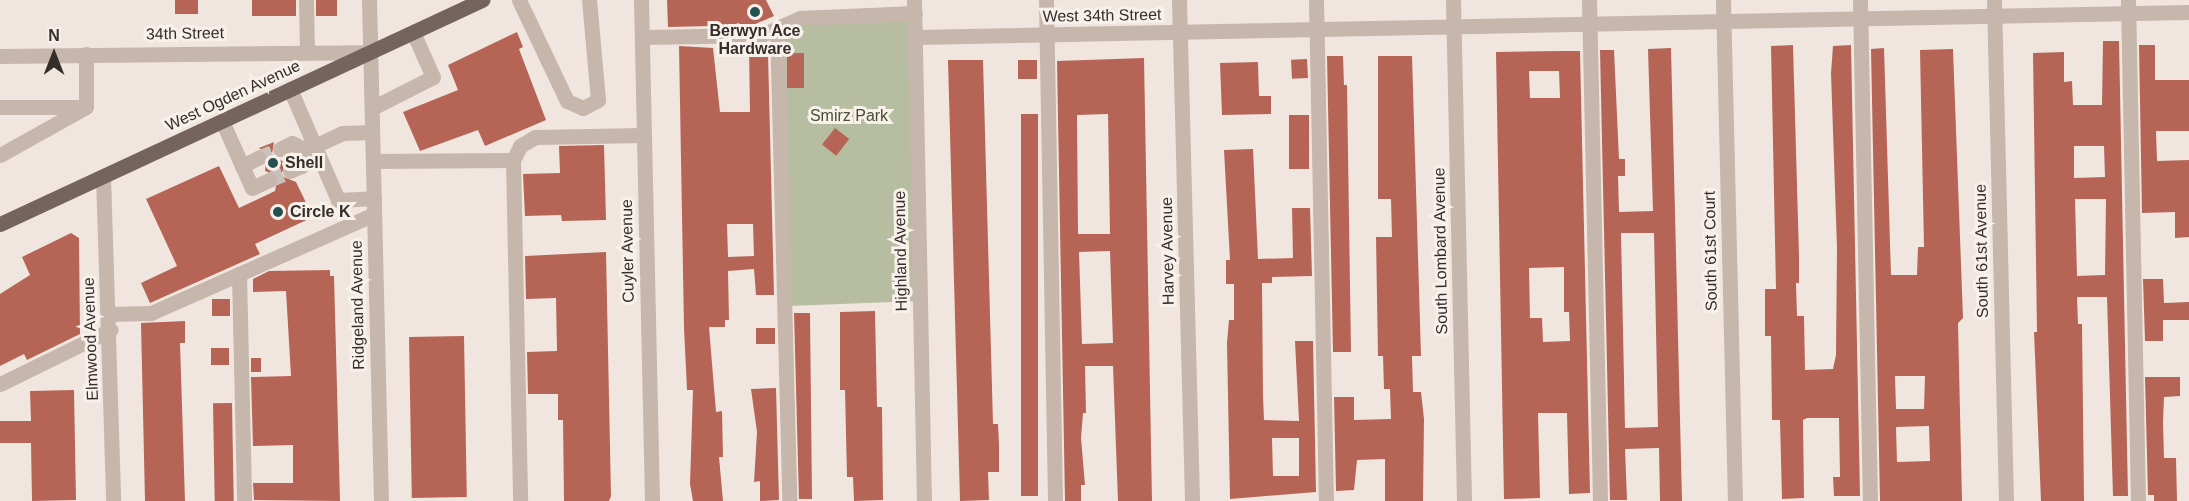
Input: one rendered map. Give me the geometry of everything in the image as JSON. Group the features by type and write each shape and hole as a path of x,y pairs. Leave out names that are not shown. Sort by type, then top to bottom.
{"main road":[{"name":"West Ogden Avenue","path":"0,224 482,0"}],"street":[{"path":"306,0 307,50"},
{"name":"Ridgeland Avenue","path":"369,0 381,501"},
{"path":"519,0 567,101 583,108 598,100 589,0"},
{"name":"Cuyler Avenue","path":"641,0 652,501"},
{"path":"816,0 823,15"},
{"path":"1046,0 1055,501"},
{"name":"Harvey Avenue","path":"1179,0 1192,501"},
{"path":"1316,0 1326,501"},
{"name":"South Lombard Avenue","path":"1453,0 1464,501"},
{"path":"1589,0 1600,501"},
{"name":"South 61st Court","path":"1723,0 1735,501"},
{"path":"1860,0 1870,501"},
{"name":"South 61st Avenue","path":"1994,0 2006,501"},
{"path":"642,37 762,35 800,18 914,6"},
{"name":"Highland Avenue","path":"914,6 924,501"},
{"path":"2128,7 2138,501"},
{"name":"West 34th Street","path":"916,38 1995,16 2128,7 2189,12"},
{"path":"777,28 789,501"},
{"path":"372,108 433,77 413,32"},
{"name":"34th Street","path":"0,56 307,50 370,52"},
{"path":"86,54 86,106"},
{"path":"290,89 310,148 338,200 374,206"},
{"path":"0,107 86,106"},
{"path":"0,155 86,106"},
{"path":"222,121 252,188 269,180"},
{"path":"290,171 301,166 310,148 342,133 372,132"},
{"path":"520,501 513,160 520,146 535,137 644,135"},
{"path":"280,149 292,143 310,148"},
{"path":"242,166 258,158"},
{"path":"373,161 513,160"},
{"name":"Elmwood Avenue","path":"103,176 110,314 113,501"},
{"path":"110,314 151,313 239,274 374,206"},
{"path":"239,274 244,501"},
{"path":"0,384 110,330"}],"green space":[{"name":"Smirz Park","path":"910,18 917,301 790,306 783,31 813,20"}],"building":[{"path":"175,0 198,0 198,14 175,14"},
{"path":"252,0 296,0 296,16 252,16"},
{"path":"316,0 337,0 337,16 316,16"},
{"path":"667,0 766,0 774,16 753,25 668,27"},
{"path":"517,32 523,47 519,49 546,120 485,146 478,130 420,151 403,112 458,90 448,65"},
{"path":"2103,41 2119,41 2128,496 2113,496 2107,297 2077,297 2078,324 2082,324 2084,501 2041,501 2034,332 2037,332 2033,53 2064,52 2064,82 2072,81 2073,105 2102,105","holes":["2074,146 2104,146 2105,177 2074,178","2075,199 2106,199 2105,275 2077,276"]},
{"path":"1793,45 1799,256 1799,283 1796,283 1797,316 1804,316 1805,370 1833,369 1836,355 1837,248 1831,73 1833,46 1851,45 1860,496 1834,496 1833,477 1840,477 1839,418 1807,418 1803,420 1804,498 1782,499 1780,420 1772,420 1771,336 1765,336 1765,289 1776,289 1771,46"},
{"path":"2139,45 2155,45 2155,80 2189,80 2189,131 2156,131 2157,161 2189,160 2189,237 2175,238 2175,212 2142,213"},
{"path":"679,46 713,48 720,112 750,112 749,47 766,47 768,53 774,295 756,295 754,269 728,271 729,320 725,320 725,327 709,327 716,412 722,411 723,457 719,457 723,501 693,501 690,484 693,390 687,390","holes":["727,224 753,224 754,256 728,257"]},
{"path":"1671,48 1682,501 1660,501 1659,448 1625,449 1627,500 1610,500 1600,50 1614,50 1619,159 1625,159 1625,176 1618,176 1619,212 1653,211 1648,49","holes":["1621,233 1654,233 1658,427 1625,428"]},
{"path":"1884,48 1891,275 1917,275 1918,247 1924,247 1920,50 1953,49 1963,318 1958,323 1962,501 1880,501 1871,49","holes":["1895,376 1925,376 1924,409 1896,409","1929,426 1930,461 1897,462 1896,427"]},
{"path":"1580,51 1590,493 1569,494 1567,413 1538,413 1540,498 1504,499 1496,52","holes":["1529,71 1559,71 1560,98 1530,98","1564,267 1564,312 1569,312 1570,341 1543,342 1542,318 1530,318 1529,268"]},
{"path":"787,53 804,53 804,88 787,88"},
{"path":"1327,56 1343,56 1344,85 1347,85 1351,352 1333,352"},
{"path":"1378,56 1412,56 1421,356 1412,356 1413,392 1421,392 1424,419 1423,501 1385,501 1385,459 1357,460 1354,490 1336,491 1334,397 1354,397 1354,420 1391,419 1390,389 1384,389 1383,356 1378,356 1376,237 1392,237 1391,199 1378,199"},
{"path":"1144,58 1152,501 1118,501 1113,366 1085,366 1086,413 1083,413 1081,438 1085,485 1081,485 1081,501 1065,501 1057,61","holes":["1108,114 1110,234 1078,234 1077,115","1110,251 1113,343 1082,344 1079,252"]},
{"path":"1307,59 1308,78 1292,79 1291,60"},
{"path":"948,60 983,60 993,424 998,424 999,444 999,472 988,472 989,500 960,501"},
{"path":"1018,60 1037,60 1037,79 1018,79"},
{"path":"1258,62 1259,96 1271,96 1271,114 1222,115 1220,63"},
{"path":"1021,114 1038,114 1038,496 1021,496"},
{"path":"1289,115 1309,115 1309,169 1289,169"},
{"path":"835,128 849,139 836,156 822,145"},
{"path":"274,142 272,154 285,163 281,176 296,182 313,217 255,244 260,254 150,303 141,283 177,266 146,199 219,166 239,208 275,191 278,176 265,171 267,154 259,148"},
{"path":"604,145 606,220 562,221 561,215 525,216 523,174 560,173 559,146"},
{"path":"1253,149 1258,259 1293,258 1292,208 1310,208 1312,276 1272,277 1272,283 1262,283 1263,396 1264,420 1299,421 1295,341 1313,341 1316,492 1230,499 1227,343 1229,320 1234,320 1234,284 1226,284 1226,260 1230,260 1224,150","holes":["1272,438 1299,438 1299,476 1273,476"]},
{"path":"71,233 79,238 80,334 27,360 24,354 0,366 0,294 30,275 22,257"},
{"path":"606,252 611,496 609,501 564,501 563,420 558,420 558,394 528,394 527,352 557,351 556,298 526,299 525,256"},
{"path":"330,270 330,276 334,276 340,501 254,500 253,483 293,483 293,445 253,446 251,377 291,376 286,291 253,292 253,279 269,271"},
{"path":"2143,279 2163,279 2164,303 2189,302 2189,320 2163,320 2163,341 2145,341"},
{"path":"212,299 230,299 230,316 212,316"},
{"path":"875,311 877,407 882,407 883,500 854,501 853,477 847,477 845,390 840,390 840,312"},
{"path":"794,313 810,313 812,499 799,499"},
{"path":"185,321 185,343 180,343 185,501 145,501 141,323"},
{"path":"756,328 775,328 775,344 756,344"},
{"path":"464,336 467,497 412,498 409,337"},
{"path":"211,348 229,348 229,365 211,365"},
{"path":"251,358 261,358 261,372 251,372"},
{"path":"2145,377 2180,377 2180,396 2164,397 2163,422 2164,458 2176,458 2177,501 2154,501 2154,495 2148,495"},
{"path":"776,388 779,500 760,501 760,481 754,482 757,432 751,389"},
{"path":"74,390 76,500 32,501 31,443 0,443 0,421 31,421 30,391"},
{"path":"213,403 232,403 234,501 215,501"}],"tunnel":[{"path":"258,158 280,149"},
{"path":"269,180 290,171"}],"place":[{"name":"Berwyn Ace Hardware","path":"755,12"},
{"name":"Shell","path":"273,163"},
{"name":"Circle K","path":"278,212"}]}
